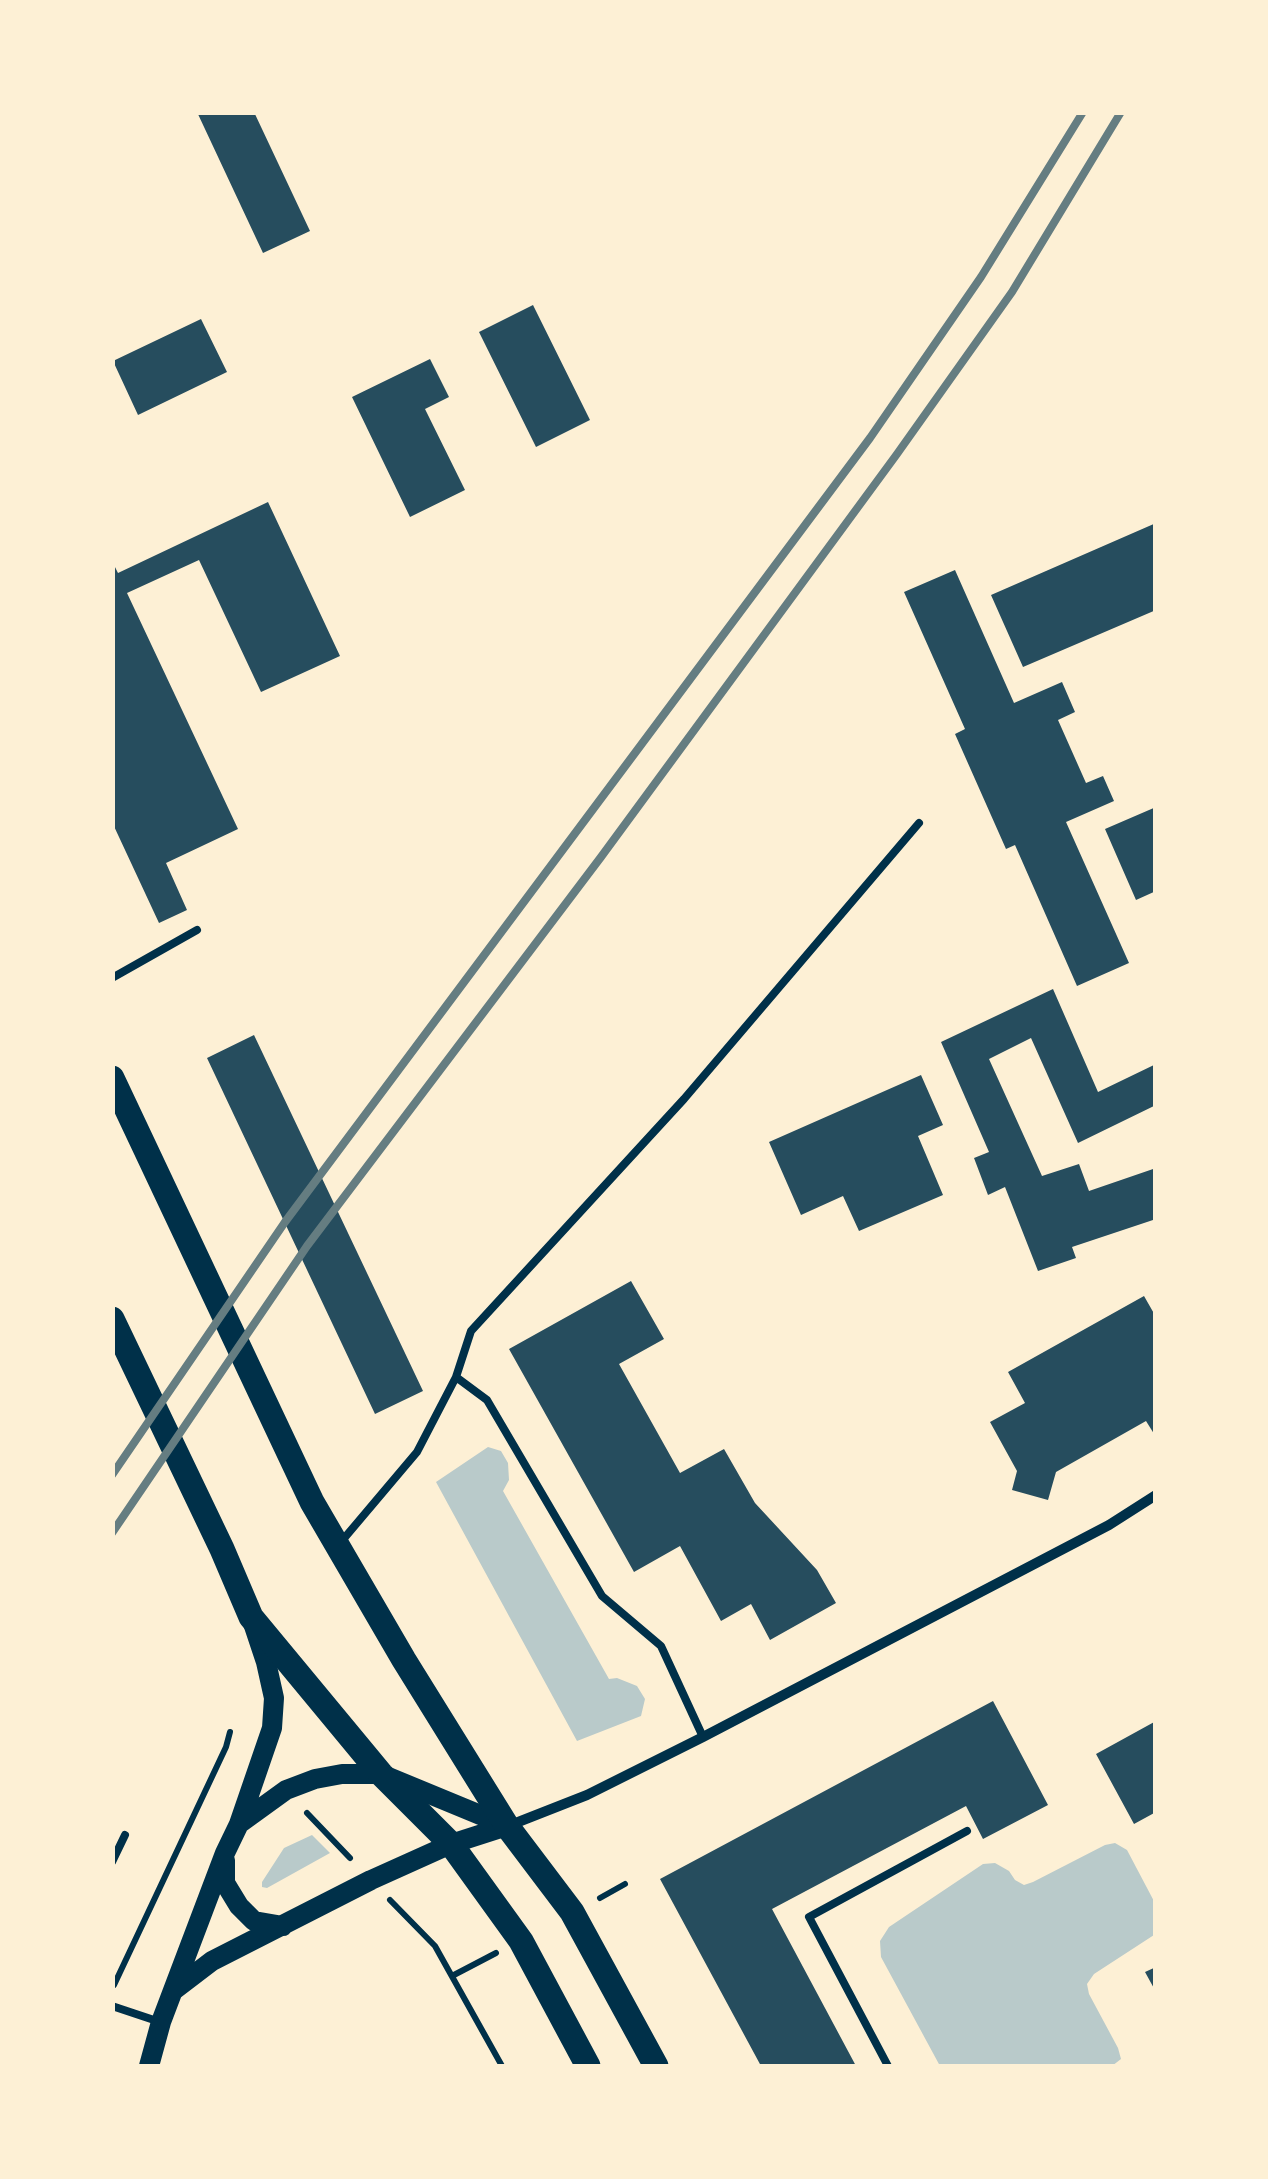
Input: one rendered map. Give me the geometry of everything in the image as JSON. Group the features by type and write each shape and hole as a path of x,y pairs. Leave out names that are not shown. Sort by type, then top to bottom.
{"main road":[{"path":"112,1078 312,1502 507,1826 572,1912 656,2066"},
{"path":"112,1319 222,1549 266,1662 274,1698 272,1728 239,1824 161,2022 149,2066"},
{"path":"250,1617 381,1774 452,1844 520,1941 588,2066"},
{"path":"239,1824 286,1790 316,1778 381,1774 507,1826"},
{"path":"173,1991 212,1961 370,1880 452,1844 507,1826"},
{"path":"225,1853 225,1882 239,1906 254,1922 283,1926"}],"street":[{"path":"507,1826 588,1795 703,1738 1109,1525 1156,1495"}],"lane":[{"path":"338,1546 416,1452 456,1378 471,1331 684,1099 919,824"},
{"path":"112,978 197,930"},
{"path":"456,1378 487,1400 602,1596 661,1646 703,1738"},
{"path":"888,2066 809,1917 967,1831"},
{"path":"112,1862 125,1835"},
{"path":"112,2006 161,2022"}],"path":[{"path":"112,1988 230,1732"}],"shaded area":[{"path":"488,1447 501,1451 508,1463 509,1480 503,1491 609,1679 637,1686 645,1699 641,1716 577,1741 436,1482"},
{"path":"312,1835 330,1853 267,1888 262,1887 284,1848"},
{"path":"1115,1843 1127,1850 1156,1905 1154,1935 1094,1974 1087,1984 1121,2059 1112,2066 940,2066 881,1957 880,1941 889,1927 983,1864 995,1863 1024,1885"}],"building":[{"path":"197,112 254,112 310,231 263,253"},
{"path":"533,305 590,420 536,447 479,332"},
{"path":"201,319 227,372 138,415 113,361"},
{"path":"430,359 449,397 425,409 465,490 410,517 352,397"},
{"path":"268,502 340,656 261,692 199,560 127,593 238,829 166,863 187,910 159,923 112,822 112,561 118,573"},
{"path":"1156,523 1156,610 1023,667 991,595"},
{"path":"955,570 1014,703 1062,682 1075,712 1058,720 1086,783 1103,776 1114,801 1066,822 1129,963 1077,986 1015,845 1006,849 955,734 965,729 904,592"},
{"path":"1156,807 1156,891 1136,900 1105,829"},
{"path":"1053,989 1098,1092 1156,1064 1156,1105 1078,1143 1031,1038 989,1059 1042,1176 1079,1164 1089,1191 1156,1168 1156,1219 1072,1247 1076,1258 1038,1271 1005,1187 988,1195 974,1158 989,1152 941,1042"},
{"path":"254,1035 423,1391 375,1414 207,1058"},
{"path":"921,1075 943,1125 918,1136 943,1195 859,1231 843,1196 801,1215 769,1142"},
{"path":"631,1281 664,1339 619,1364 680,1473 724,1449 755,1503 817,1570 836,1603 770,1640 751,1604 721,1621 680,1546 634,1572 509,1349"},
{"path":"1144,1296 1156,1317 1156,1437 1146,1421 1056,1472 1048,1500 1012,1490 1017,1471 990,1422 1025,1403 1008,1372"},
{"path":"993,1701 1048,1805 983,1839 966,1806 772,1909 856,2066 761,2066 660,1879"},
{"path":"1156,1721 1156,1812 1134,1824 1096,1754"},
{"path":"1156,1967 1156,1992 1145,1972"}],"railway":[{"path":"112,1475 285,1222 870,438 981,277 1083,112"},
{"path":"112,1533 307,1246 601,857 897,454 1012,292 1121,112"}]}
